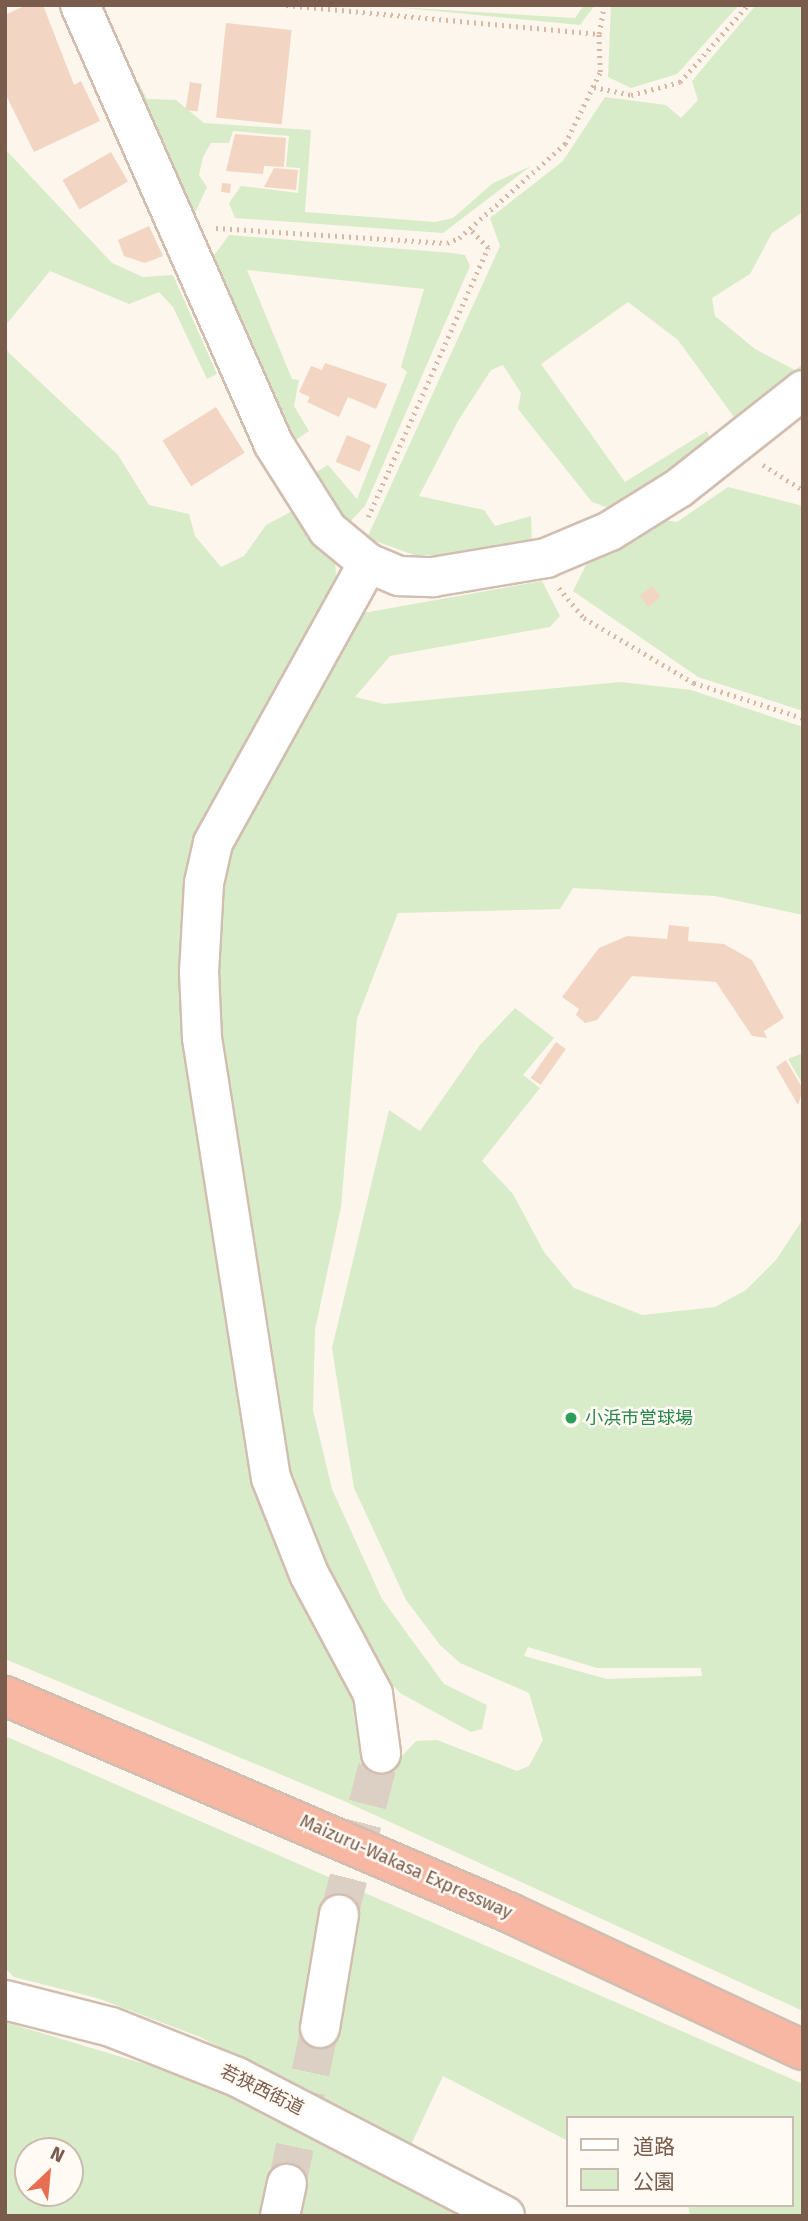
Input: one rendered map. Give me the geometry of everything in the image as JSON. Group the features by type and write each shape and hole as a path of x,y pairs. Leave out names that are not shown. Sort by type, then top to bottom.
{"highway":[{"name":"Maizuru-Wakasa Expressway","path":"5,1696 497,1907 803,2050"}],"street":[{"path":"80,5 273,443 297,486 358,557 399,576 433,577 546,558 610,531 736,447 803,390"},
{"path":"358,557 213,843 204,883 199,972 202,1038 271,1478 309,1574 378,1706 381,1753"},
{"path":"320,2028 339,1915"},
{"name":"若狭西街道","path":"5,2000 111,2027 237,2077 505,2216"}],"path":[{"path":"286,5 599,34"},
{"path":"181,238 226,226 447,243 469,228 556,155 594,87 604,5"},
{"path":"594,87 631,95 680,82 748,5"},
{"path":"358,557 374,508 488,248 469,228"},
{"path":"736,447 803,490"},
{"path":"546,558 564,599 584,618 694,683 803,718"}],"green space":[{"path":"584,5 595,5 580,25 395,7 575,18"},
{"path":"611,5 739,5 677,74 631,88 608,77"},
{"path":"756,5 803,5 803,212 772,233 750,274 712,298 715,316 755,349 795,370 803,364 803,379 736,420 678,340 628,302 541,364 625,482 707,431 713,447 612,509 592,502 518,409 521,393 503,365 491,370 458,421 419,496 484,510 495,526 531,516 532,544 471,557 414,555 367,538 500,246 490,218 563,161 605,97 666,105 681,118 698,100 692,81"},
{"path":"138,81 147,99 176,100 204,123 311,130 305,212 435,222 453,218 493,183 531,166 443,233 235,218 229,203 241,186 298,193 300,168 286,167 289,136 233,131 229,143 211,143 203,157 199,175 207,187 195,213 131,93"},
{"path":"5,149 112,263 143,277 173,275 217,374 207,379 173,307 159,292 129,304 50,271 5,326"},
{"path":"229,235 452,253 465,255 470,266 365,506 346,526 306,478 328,465 357,499 407,372 401,367 424,289 247,270 292,379 299,380 294,406 309,431 293,442 210,261"},
{"path":"5,341 8,352 118,455 149,505 189,514 195,536 221,567 244,556 266,525 296,509 335,558 337,596 199,843 234,1335 385,1757 401,1757 416,1741 437,1740 517,1771 529,1766 543,1740 529,1693 460,1663 440,1645 406,1600 354,1488 332,1348 389,1110 420,1131 480,1045 515,1008 554,1038 523,1075 540,1088 482,1161 513,1194 544,1252 574,1288 642,1315 715,1307 746,1290 776,1260 803,1219 803,2011 344,1801 5,1659","holes":["528,1647 597,1668 701,1668 702,1676 607,1679 524,1656"]},
{"path":"728,487 803,506 803,711 698,677 573,591 586,565 665,520 677,522"},
{"path":"542,581 560,616 550,627 390,656 355,697 384,704 621,682 691,690 803,727 803,915 715,896 573,888 560,909 398,913 357,1019 341,1207 315,1330 313,1410 332,1489 382,1599 444,1684 487,1705 482,1729 471,1732 400,1693 374,1665 295,1512 217,1037 215,983 228,854 252,797 363,613"},
{"path":"803,1053 803,1085 788,1059"},
{"path":"5,1736 803,2084 803,2216 690,2216 688,2207 794,2207 794,2116 566,2116 566,2140 443,2076 410,2147 200,2037 97,1998 14,1977 5,1968"},
{"path":"5,2022 198,2080 462,2216 295,2216 302,2184 272,2169 261,2216 5,2216"}],"building":[{"path":"26,5 43,5 74,85 81,81 100,121 34,152 5,93 5,15"},
{"path":"226,23 292,30 282,124 216,117"},
{"path":"190,82 202,84 197,112 186,110"},
{"path":"235,134 286,138 284,167 264,166 263,174 226,171"},
{"path":"111,152 128,181 80,209 63,180"},
{"path":"274,168 298,170 296,190 264,187"},
{"path":"222,183 231,184 230,193 221,192"},
{"path":"149,226 163,256 145,263 124,256 118,240"},
{"path":"325,363 387,384 376,409 348,397 339,417 307,402 310,397 299,392 311,366 322,370"},
{"path":"216,407 245,453 191,486 163,440"},
{"path":"347,435 371,445 360,472 336,462"},
{"path":"652,586 661,597 648,607 640,596"},
{"path":"669,925 689,927 688,941 724,944 752,960 784,1018 764,1031 767,1038 752,1036 716,982 632,976 597,1020 585,1023 576,1015 579,1009 562,997 599,948 627,936 667,939"},
{"path":"556,1042 566,1049 541,1085 531,1078"},
{"path":"786,1060 803,1089 798,1105 776,1067"}],"tunnel":[{"path":"339,1915 381,1753"},
{"path":"287,2184 320,2028"}],"place":[{"name":"小浜市営球場","path":"571,1418"}]}
